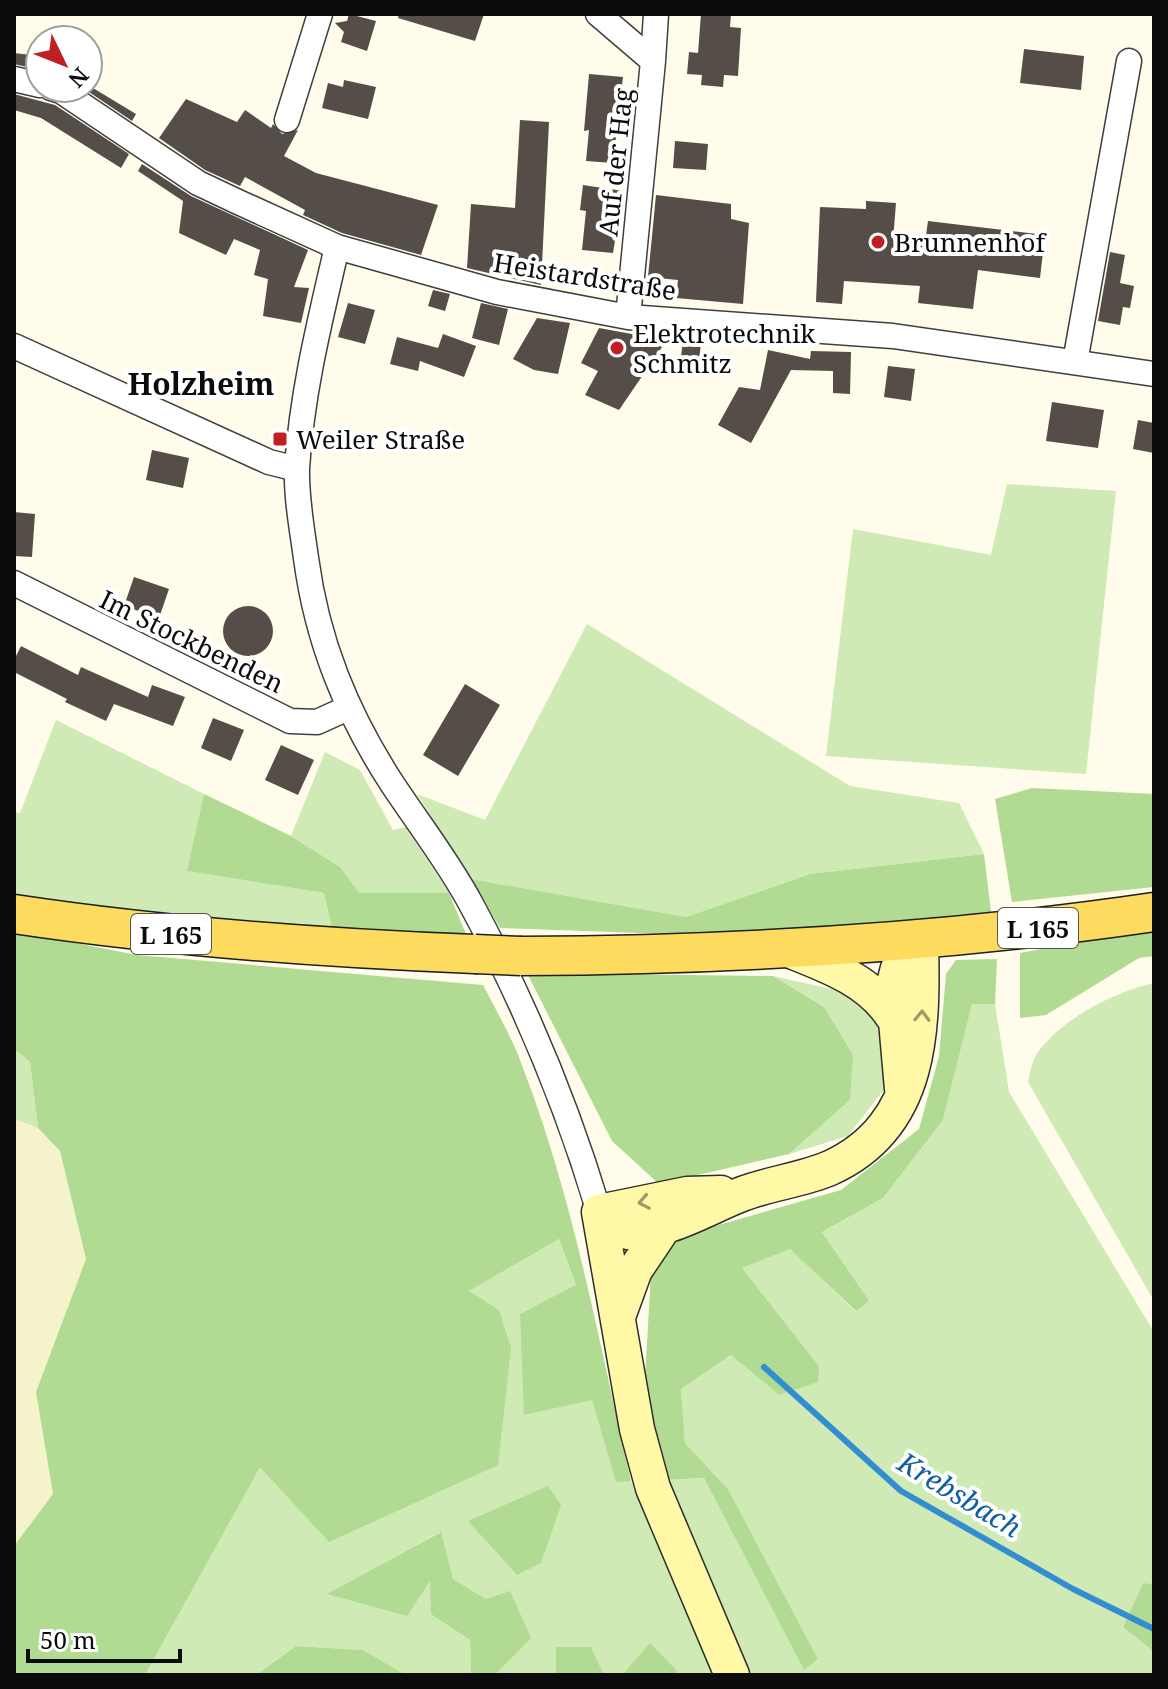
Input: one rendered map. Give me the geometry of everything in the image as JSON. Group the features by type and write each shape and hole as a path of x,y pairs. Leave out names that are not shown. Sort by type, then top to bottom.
{"main road":[{"name":"L 165","path":"14,914 98,927 254,942 521,956 791,951 921,940 1154,912"},
{"path":"599,1212 627,1232 666,1224 745,1193 815,1174 845,1160 884,1126 920,1045 921,940"},
{"path":"903,1089 893,1017 895,977 904,958 921,940"},
{"name":"L 165","path":"791,951 850,977 876,996 893,1017"},
{"path":"599,1212 687,1194 745,1193"},
{"path":"599,1212 637,1429 653,1488 732,1675"},
{"path":"617,1319 635,1270 666,1224"}],"street":[{"path":"287,120 320,14"},
{"name":"Auf der Hag","path":"598,14 653,61"},
{"name":"Auf der Hag","path":"628,317 656,14"},
{"path":"1075,362 1129,61"},
{"name":"Heistardstraße","path":"80,104 198,183 337,247 497,292 628,317 893,336 1154,374"},
{"path":"337,247 310,361 297,469 310,591 331,670 348,708 391,782 456,879 511,984 562,1098 599,1212"},
{"path":"14,346 269,462 297,469"},
{"name":"Im Stockbenden","path":"14,583 290,721 317,722 348,708"}],"shaded area":[{"path":"14,1119 38,1128 60,1151 86,1259 36,1392 53,1494 14,1546"}],"green space":[{"path":"1007,484 1116,491 1086,774 826,756 853,529 991,555"},
{"path":"587,624 850,786 959,803 984,854 810,874 686,917 471,879 417,794 485,820"},
{"path":"56,720 204,794 188,871 324,893 333,933 103,911 14,896 14,812 20,813"},
{"path":"325,752 360,770 393,830 406,827 449,893 358,893 340,867 291,836"},
{"path":"1032,788 1154,794 1154,887 1012,902 995,799"},
{"path":"204,794 291,836 340,867 359,893 449,893 468,939 333,933 324,893 187,871"},
{"path":"984,854 991,912 724,936 500,928 471,879 686,917 810,874"},
{"path":"1154,928 1154,956 1139,958 1046,1015 1020,1018 1020,953"},
{"path":"14,931 137,955 483,985 519,1057 557,1169 584,1272 631,1481 616,1482 592,1400 524,1415 520,1314 576,1285 559,1239 469,1291 499,1310 511,1348 498,1465 329,1542 260,1467 145,1675 14,1675 14,1546 53,1494 36,1392 86,1259 60,1151 38,1128 30,1062 14,1049"},
{"path":"997,959 995,1004 972,1004 943,1120 883,1198 822,1232 869,1301 856,1311 790,1249 742,1268 819,1366 818,1382 779,1395 731,1355 681,1389 685,1443 728,1489 818,1659 804,1670 704,1478 663,1480 645,1379 651,1272 680,1236 841,1190 919,1129 939,1056 946,974 956,960"},
{"path":"527,973 773,976 824,1007 853,1055 850,1100 789,1154 659,1184 612,1141"},
{"path":"773,976 849,993 886,1026 885,1088 848,1136 789,1154 850,1100 824,1007"},
{"path":"1154,983 1154,1301 1028,1082 1036,1055 1061,1028 1106,1000"},
{"path":"972,1003 995,1004 1009,1092 1154,1332 1154,1584 1143,1583 1123,1627 1154,1652 1154,1675 743,1675 663,1480 704,1478 804,1669 818,1659 728,1489 685,1443 681,1389 731,1355 779,1395 819,1366 742,1268 790,1248 855,1311 868,1301 822,1232 883,1198 943,1120"},
{"path":"14,1049 30,1062 38,1128 14,1119"},
{"path":"559,1239 576,1285 524,1415 592,1399 616,1481 631,1481 715,1675 679,1675 650,1644 622,1675 604,1675 591,1647 556,1647 556,1675 495,1675 531,1637 486,1599 453,1579 440,1532 328,1594 430,1579 432,1614 470,1640 471,1675 406,1675 363,1650 296,1646 256,1675 145,1675 260,1466 468,1291"},
{"path":"548,1486 561,1505 541,1563 517,1575 468,1521"},
{"path":"441,1532 453,1579 486,1599 510,1591 531,1638 495,1675 471,1675 470,1640 431,1614 430,1581 407,1616 327,1594"},
{"path":"1143,1583 1154,1584 1154,1652 1123,1627"},
{"path":"650,1643 676,1670 679,1675 622,1675"},
{"path":"296,1646 363,1650 406,1675 256,1675"},
{"path":"556,1647 591,1647 604,1675 556,1675"}],"building":[{"path":"349,14 376,21 367,51 341,42 344,32 335,23 347,21"},
{"path":"399,14 484,14 475,41 398,18"},
{"path":"701,14 731,14 730,27 741,28 738,76 724,75 723,87 701,85 702,75 687,74 689,52 698,53"},
{"path":"1024,49 1084,56 1081,90 1020,83"},
{"path":"14,53 24,54 24,66 14,64"},
{"path":"589,74 623,77 613,163 586,161 589,130 584,131"},
{"path":"344,80 376,87 368,119 322,108 328,83 343,87"},
{"path":"14,94 24,97 24,104 55,105 129,154 121,168 41,118 14,110"},
{"path":"104,95 136,114 132,121 104,102"},
{"path":"186,99 237,122 245,110 271,128 273,124 282,134 298,130 284,156 316,173 438,205 421,255 342,233 303,215 305,210 245,177 240,186 205,170 159,138"},
{"path":"520,120 549,122 541,285 467,268 471,204 515,208"},
{"path":"675,141 708,144 706,170 673,168"},
{"path":"142,164 191,196 308,250 294,287 309,288 301,323 263,316 268,279 254,275 260,250 234,239 226,255 179,233 183,201 138,171"},
{"path":"583,185 623,191 613,253 582,250 586,211 580,210"},
{"path":"656,195 731,204 731,219 749,223 743,304 676,298 678,280 648,277"},
{"path":"866,201 896,203 893,241 925,243 928,221 1045,235 1040,278 978,270 973,309 918,303 920,286 844,281 842,304 816,302 820,207 866,209"},
{"path":"1110,252 1125,255 1120,283 1134,286 1130,308 1123,307 1120,325 1098,321"},
{"path":"433,290 450,294 445,311 428,306"},
{"path":"348,303 375,310 365,344 338,337"},
{"path":"481,303 508,309 499,345 472,338"},
{"path":"537,318 570,323 558,374 534,370 513,359"},
{"path":"599,328 648,337 662,347 619,410 585,395 598,371 581,363"},
{"path":"443,334 476,346 464,377 420,361 418,371 390,364 397,337 438,348"},
{"path":"683,341 701,344 698,367 680,364"},
{"path":"768,350 810,359 811,351 851,352 850,394 833,393 833,371 791,370 751,443 718,425 739,387 760,390"},
{"path":"888,366 915,369 911,401 884,397"},
{"path":"1052,402 1104,410 1098,448 1046,441"},
{"path":"1138,420 1154,423 1154,453 1133,449"},
{"path":"152,450 189,458 183,488 146,480"},
{"path":"14,512 35,514 32,557 14,556"},
{"path":"134,577 169,589 159,618 124,606"},
{"path":"238,607 258,607 272,621 272,641 258,655 238,655 224,641 224,621"},
{"path":"21,646 78,675 81,667 148,697 152,685 185,697 173,726 114,704 106,721 65,702 67,699 14,672 14,660"},
{"path":"465,684 500,705 458,776 423,755"},
{"path":"213,718 244,730 231,761 201,748"},
{"path":"281,745 314,760 298,795 265,780"}],"waterway":[{"name":"Krebsbach","path":"764,1367 901,1491 1073,1589 1154,1629"}],"place":[{"name":"Brunnenhof","path":"878,242"},
{"name":"Elektrotechnik Schmitz","path":"617,348"},
{"name":"Weiler Straße","path":"280,439"}],"district":[{"name":"Holzheim","path":"201,383"}]}
